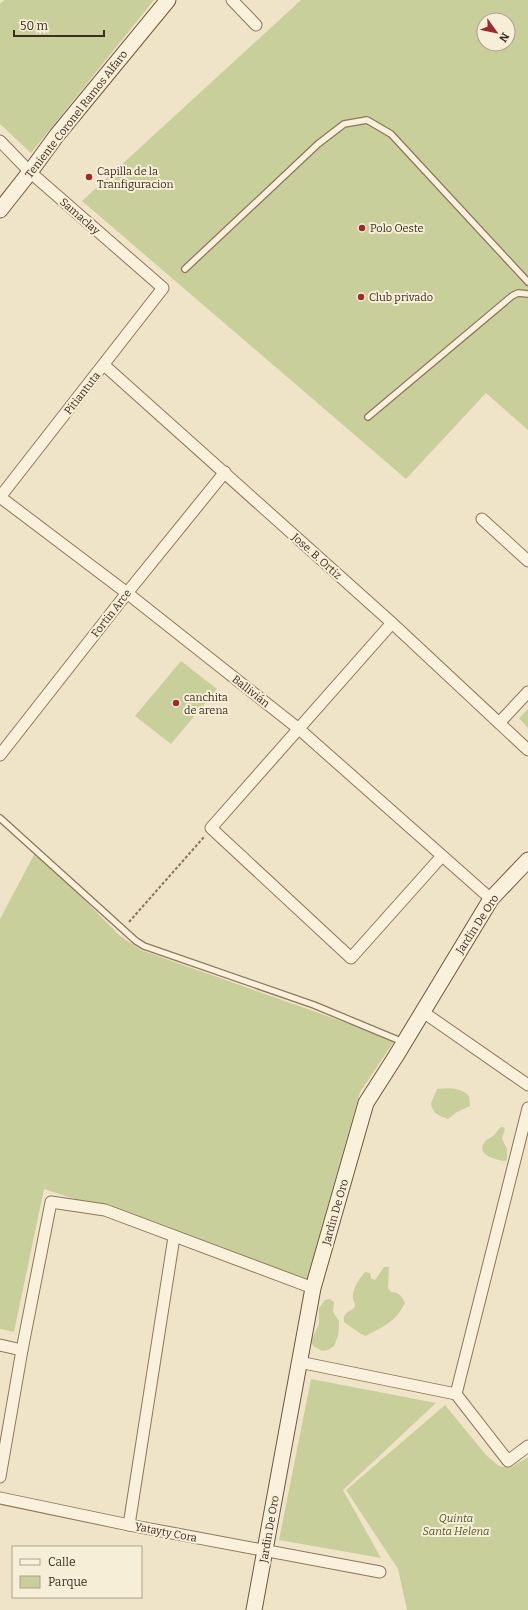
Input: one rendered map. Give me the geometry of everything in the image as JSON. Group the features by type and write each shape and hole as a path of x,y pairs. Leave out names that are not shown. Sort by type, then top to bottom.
{"street":[{"name":"Teniente Coronel Ramos Alfaro","path":"0,210 57,135 168,0"},
{"path":"232,0 256,25"},
{"name":"Samaclay","path":"0,141 30,172 163,288"},
{"name":"Pitiantuta","path":"0,497 163,288"},
{"name":"Jose. B. Ortiz","path":"104,364 392,624 528,750"},
{"name":"Fortin Arce","path":"0,755 126,593 225,472"},
{"name":"Ballivián","path":"0,497 126,593 299,729 492,899"},
{"path":"482,519 528,561"},
{"path":"392,624 211,828 350,958 442,856"},
{"path":"500,723 528,692"},
{"name":"Jardin De Oro","path":"254,1610 313,1288 366,1103 492,899 528,860"},
{"path":"423,1012 528,1085"},
{"path":"456,1394 528,1108"},
{"path":"0,1477 22,1350 51,1202 105,1210 313,1288"},
{"path":"129,1525 174,1237"},
{"path":"0,1345 22,1350"},
{"path":"299,1362 456,1394 508,1461 528,1446"},
{"name":"Yatayty Cora","path":"0,1498 129,1525 380,1572"}],"lane":[{"path":"185,269 318,144 344,124 367,120 391,134 528,282"},
{"path":"368,417 512,296 518,293 528,294"},
{"path":"0,818 122,929 144,946 314,1005 404,1042"}],"path":[{"path":"122,929 211,828"}],"green space":[{"path":"4,0 154,0 31,153 0,124 0,4"},
{"name":"Club privado","path":"301,0 528,0 528,430 486,393 406,479 82,201"},
{"name":"canchita de arena","path":"181,661 217,689 171,744 135,716"},
{"path":"528,709 528,728 519,718"},
{"path":"36,851 119,935 141,950 395,1040 360,1092 307,1279 177,1233 44,1189 14,1332 0,1329 0,919"},
{"path":"450,1088 462,1091 469,1096 470,1106 457,1112 448,1119 439,1115 434,1112 431,1103 437,1089"},
{"path":"501,1127 505,1129 502,1139 507,1149 507,1160 504,1161 488,1156 483,1151 482,1147 485,1142"},
{"path":"384,1267 389,1267 388,1288 391,1292 400,1295 405,1303 393,1320 366,1336 344,1322 344,1317 354,1308 355,1304 353,1292 356,1284 365,1272 370,1273 371,1278 375,1280"},
{"path":"330,1299 334,1302 333,1312 339,1321 338,1336 334,1346 328,1350 322,1351 313,1346 311,1341 319,1324 319,1308 325,1300"},
{"path":"311,1379 436,1403 343,1490 381,1558 279,1540"},
{"name":"Quinta Santa Helena","path":"445,1405 486,1455 499,1466 510,1468 528,1457 528,1610 407,1610 398,1569 346,1490"}],"place":[{"name":"Capilla de la Tranfiguracion","path":"89,177"},
{"name":"Polo Oeste","path":"362,228"},
{"name":"Club privado","path":"361,297"},
{"name":"canchita de arena","path":"176,703"}]}
